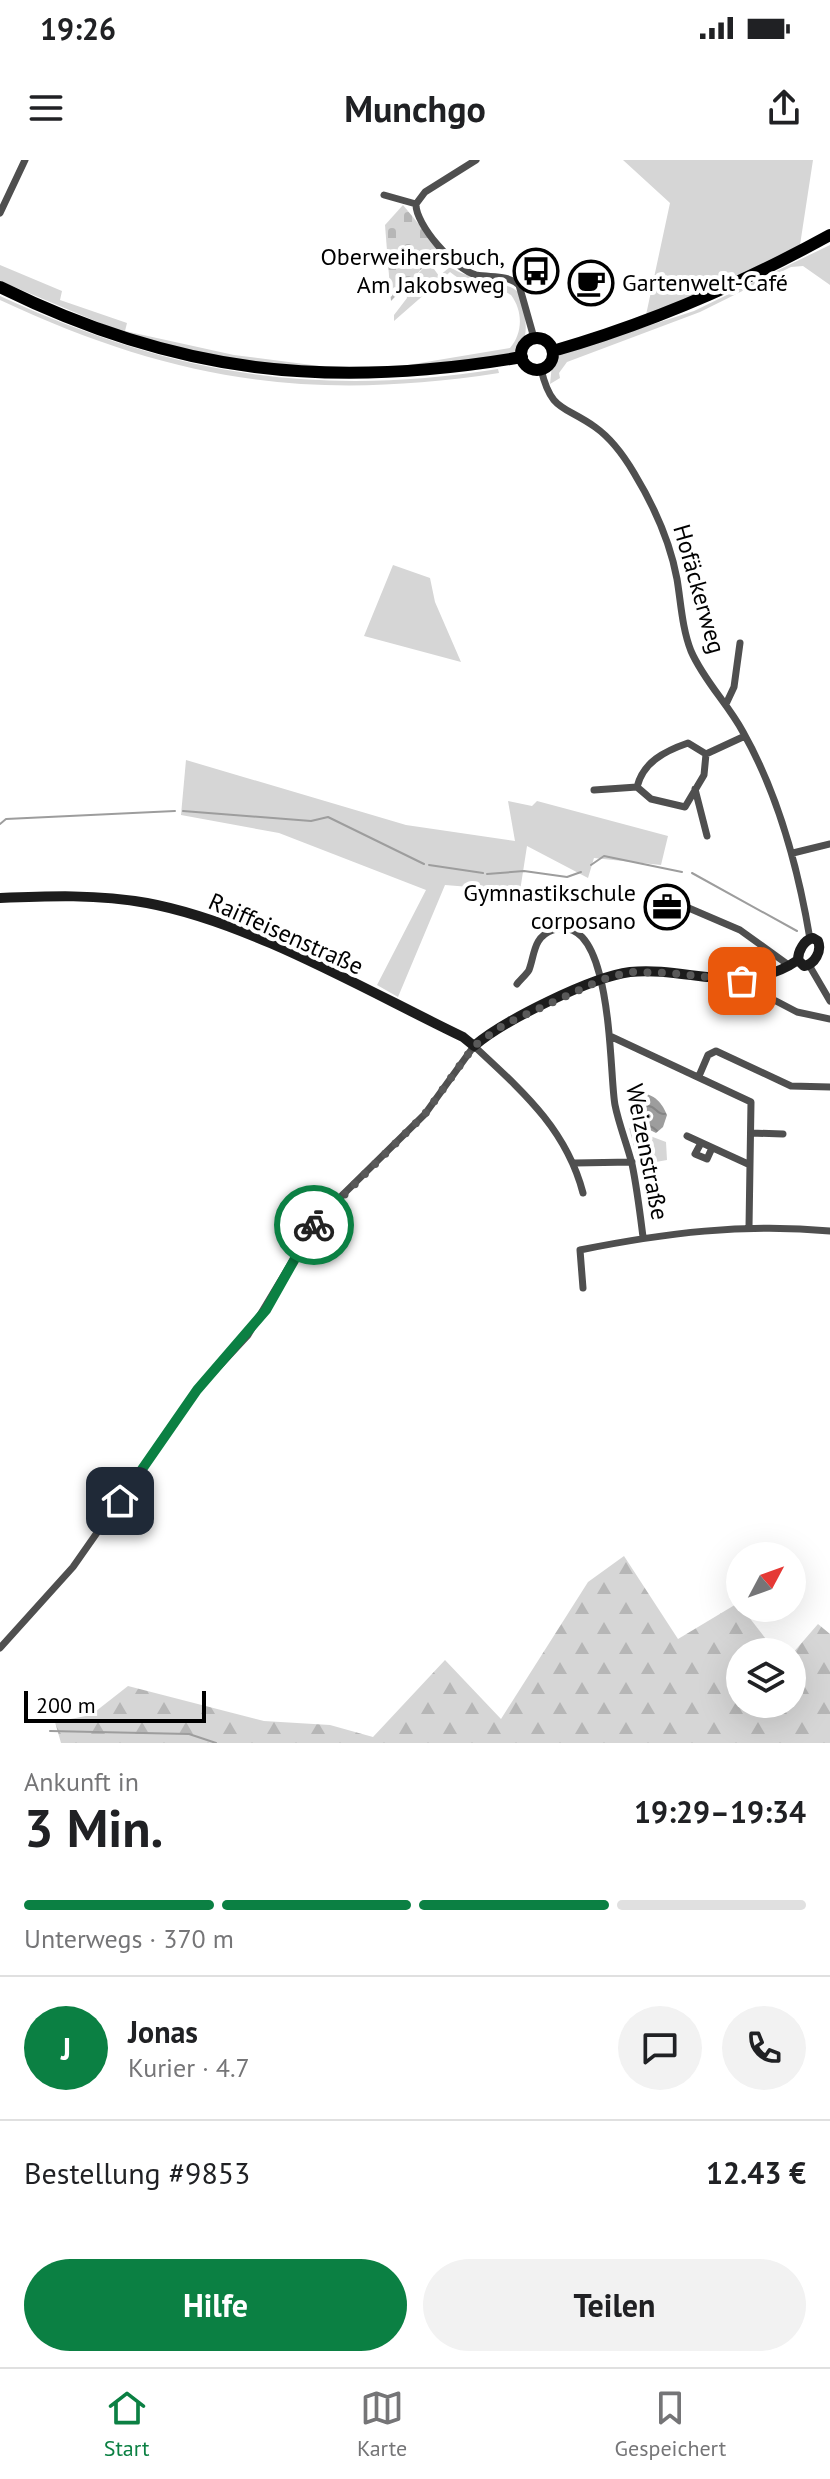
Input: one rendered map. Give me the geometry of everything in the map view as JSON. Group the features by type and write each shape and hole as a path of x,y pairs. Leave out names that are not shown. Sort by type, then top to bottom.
{"main road":[{"path":"553,351 614,333 713,295 830,235"},
{"path":"0,287 53,313 130,343 206,361 279,372 353,375 448,369 522,357"},
{"path":"534,338 544,339 553,351 551,363 541,369 531,368 522,357 524,345 534,338"}],"street":[{"path":"0,213 25,160"},
{"path":"476,160 425,192 416,204 418,219 456,265 475,275 502,277 519,285 534,338"},
{"path":"384,195 416,204"},
{"name":"Hofäckerweg","path":"541,369 553,401 609,439 647,496 674,565 691,650 745,736 793,853 820,941"},
{"path":"726,704 734,687 740,643"},
{"path":"706,754 745,736"},
{"path":"637,787 640,775 650,763 670,749 688,743 706,754"},
{"path":"594,790 637,787 651,799 685,807 704,775 706,754"},
{"path":"695,789 707,836"},
{"path":"793,853 830,844"},
{"name":"Raiffeisenstraße","path":"0,898 89,896 146,903 197,915 241,931 463,1037 474,1046"},
{"path":"684,906 740,930 799,964 830,1001"},
{"name":"Weizenstraße","path":"517,984 529,970 530,956 538,940 554,929 567,930 588,946 601,980 612,1037 614,1103 632,1162 643,1237"},
{"path":"0,1648 73,1567 197,1390 248,1335 317,1220 425,1114 474,1046 505,1024 601,980 629,972 742,981 770,976 799,964 819,951 820,941 801,947 799,964"},
{"path":"776,1001 797,1012 830,1019"},
{"path":"612,1037 751,1102 749,1227"},
{"path":"474,1046 536,1105 575,1163 583,1193"},
{"path":"699,1076 708,1055 716,1051 791,1086 830,1087"},
{"path":"751,1133 783,1134"},
{"path":"687,1136 748,1164"},
{"path":"701,1143 695,1154 707,1159 712,1148"},
{"path":"575,1163 632,1162"},
{"path":"583,1288 580,1250 643,1237 749,1227 830,1231"}],"green space":[{"path":"623,160 813,160 800,245 753,272 646,315 670,203"},
{"path":"403,205 440,250 391,301 385,225"},
{"path":"830,245 830,285 803,266 791,267 700,312 567,362 559,373 560,378 550,384 552,365 561,354 694,311"},
{"path":"429,262 439,276 450,267 518,292 526,325 523,342 514,355 399,371 260,366 155,346 0,281 0,265 62,291 60,300 127,323 125,331 234,355 335,368 390,368 510,348 520,322 518,308 511,295 496,288 467,282 450,272 394,321 394,315 407,298 405,288"},
{"path":"0,296 62,323 123,344 183,361 243,373 366,381 498,369 499,373 430,382 365,385 303,384 244,378 125,350 64,328 0,300"},
{"path":"393,565 430,578 435,602 461,662 364,636"},
{"path":"186,760 406,825 515,841 508,801 532,806 537,801 668,836 661,865 594,858 588,878 527,846 520,891 445,885 398,997 377,985 426,890 279,833 181,815"},
{"path":"629,1128 666,1142 667,1160 639,1165"},
{"path":"624,1556 678,1639 726,1610 726,1622 753,1622 765,1638 726,1638 726,1718 806,1718 806,1638 818,1624 830,1634 830,1743 61,1743 55,1722 91,1715 128,1686 264,1721 330,1725 373,1737 445,1660 501,1719 588,1582"}],"water":[{"path":"636,1092 655,1098 667,1115 663,1127 656,1133 642,1126 626,1101"}],"waterway":[{"path":"0,824 6,819 175,811"},
{"path":"183,811 311,821 328,817 424,864"},
{"path":"591,865 604,856 682,872"},
{"path":"429,865 483,873"},
{"path":"487,874 524,871 567,877 581,872"},
{"path":"692,873 797,931"},
{"path":"50,1731 189,1734 216,1743"}],"way so far":[{"path":"314,1225 425,1114 474,1046 489,1033 601,980 629,972 742,981"}],"place":[{"name":"Oberweihersbuch, Am Jakobsweg","path":"536,271"},
{"name":"Gartenwelt-Café","path":"591,283"},
{"name":"Gymnastikschule corposano","path":"667,907"}],"route":[{"path":"120,1501 197,1390 248,1335 266,1310 297,1250 314,1225"}]}
